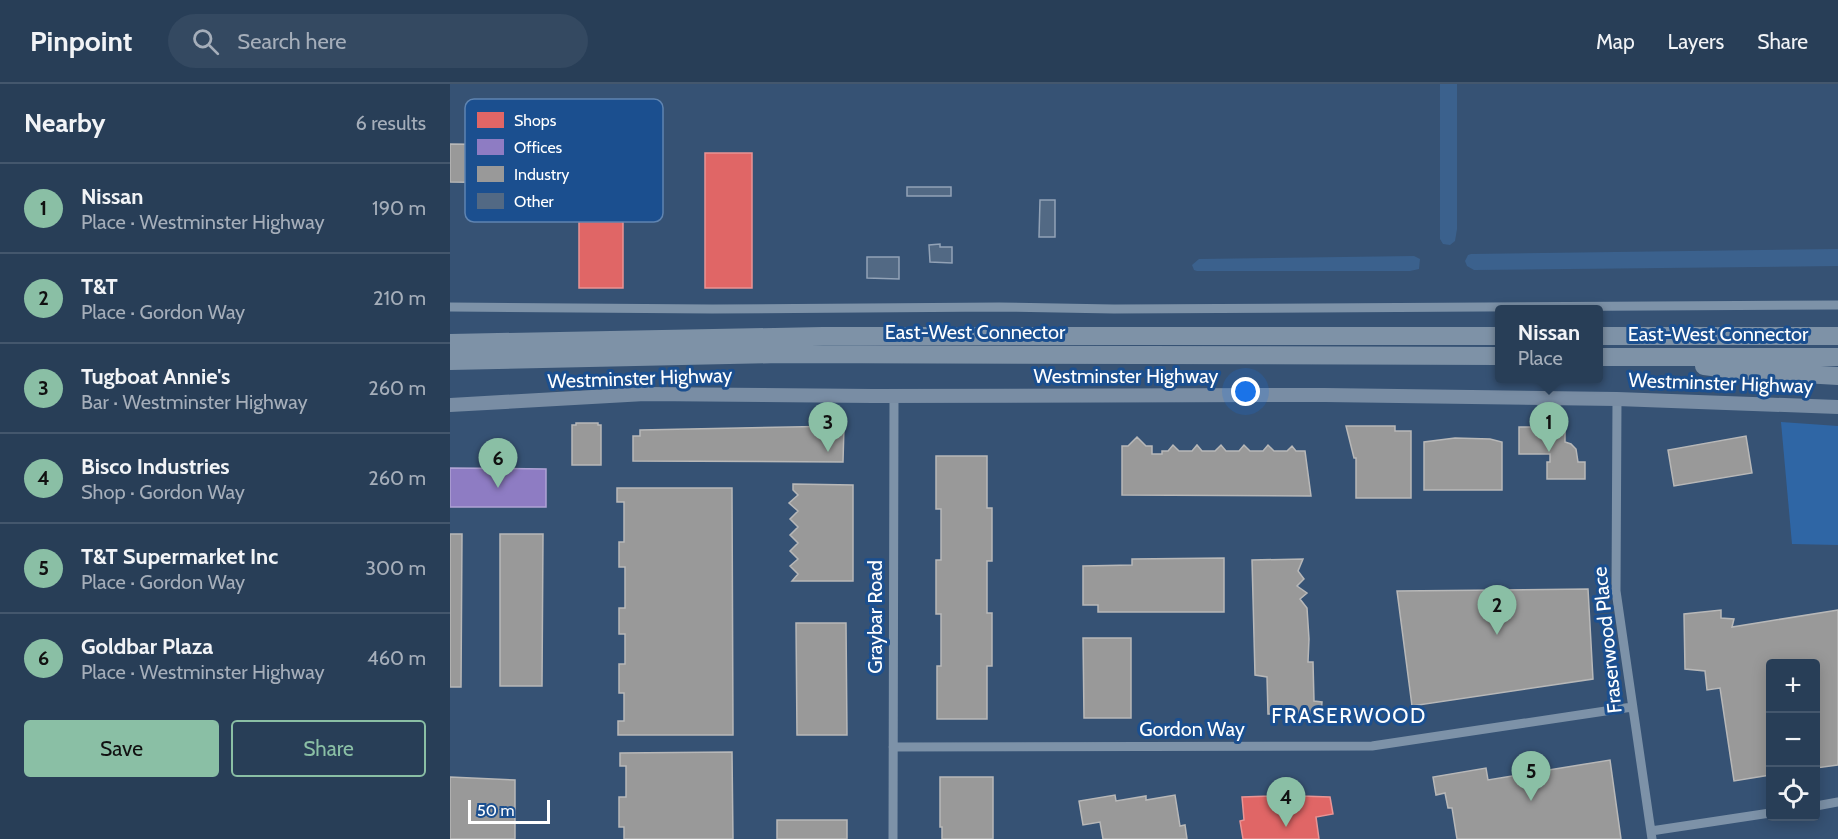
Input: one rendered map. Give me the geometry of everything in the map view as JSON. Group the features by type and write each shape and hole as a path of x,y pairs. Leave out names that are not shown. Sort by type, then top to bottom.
{"highway":[{"name":"East-West Connector","path":"450,343 823,336 1495,336"},
{"name":"East-West Connector","path":"1603,336 1838,336"},
{"name":"East-West Connector","path":"450,361 780,354 1495,356"},
{"name":"East-West Connector","path":"1603,357 1838,357"},
{"path":"1624,357 1736,370 1838,376"}],"main road":[{"name":"Westminster Highway","path":"450,405 645,394 1324,395 1617,399 1838,407"}],"street":[{"path":"1603,306 1838,305"},
{"path":"450,307 1149,309 1495,307"},
{"name":"Graybar Road","path":"892,839 894,396"},
{"name":"Fraserwood Place","path":"1617,399 1616,591 1652,835"},
{"name":"Gordon Way","path":"893,747 1372,746 1632,707"},
{"path":"1820,805 1838,802"},
{"path":"1652,835 1766,814"}],"shaded area":[{"path":"1440,84 1457,84 1457,229 1455,241 1450,245 1443,244 1440,239"},
{"path":"1838,249 1838,266 1474,270 1467,266 1465,261 1471,254"},
{"path":"1414,256 1420,259 1419,269 1410,271 1197,271 1192,265 1199,259"},
{"path":"1781,422 1838,426 1838,545 1792,544"}],"building: Shops":[{"path":"705,153 752,153 752,288 705,288"},
{"path":"579,222 623,222 623,288 579,288"},
{"path":"1301,792 1301,796 1330,797 1333,814 1316,817 1319,839 1243,839 1240,821 1244,820 1242,797"}],"building: Offices":[{"path":"450,468 546,469 546,507 450,507"}],"building: Industry":[{"path":"450,144 465,144 465,182 450,182"},
{"path":"576,423 601,425 601,465 572,465 572,425"},
{"path":"844,426 843,462 633,461 633,436 640,436 640,430"},
{"path":"1346,426 1395,426 1395,431 1411,431 1411,498 1356,498 1356,458 1354,458"},
{"path":"1519,427 1565,427 1565,442 1576,449 1578,462 1585,462 1585,479 1547,479 1547,462 1550,462 1550,454 1519,454"},
{"path":"1746,436 1752,473 1674,486 1668,450"},
{"path":"1137,437 1146,446 1152,446 1152,454 1162,454 1162,451 1168,451 1173,445 1179,451 1192,451 1197,445 1202,451 1215,451 1221,445 1226,451 1239,451 1244,445 1250,451 1263,451 1268,445 1274,451 1287,451 1292,446 1296,451 1305,451 1311,496 1122,495 1122,446 1128,446"},
{"path":"1455,438 1490,439 1502,442 1502,490 1424,490 1424,442"},
{"path":"936,456 987,456 987,508 992,508 992,561 987,561 987,613 992,613 992,666 987,666 987,719 937,719 937,666 941,666 941,614 936,614 936,560 941,560 941,509 936,509"},
{"path":"793,484 853,485 853,581 792,581 798,574 790,566 798,559 790,551 798,543 790,535 798,527 790,519 798,511 789,503 798,495 793,490"},
{"path":"617,488 732,488 733,735 618,735 618,721 624,721 624,693 619,693 619,664 625,664 625,634 619,634 619,608 625,608 625,567 619,567 619,542 624,542 624,502 617,502"},
{"path":"450,534 462,534 461,687 450,687"},
{"path":"500,534 543,534 542,686 500,686"},
{"path":"1224,558 1224,612 1098,612 1098,605 1083,605 1083,566 1132,565 1132,559"},
{"path":"1303,559 1298,571 1304,579 1297,586 1307,593 1300,599 1307,608 1308,662 1313,662 1314,701 1322,702 1321,715 1268,714 1267,677 1255,675 1252,560"},
{"path":"1588,589 1593,679 1412,706 1397,591"},
{"path":"1721,610 1721,618 1734,619 1732,627 1838,610 1838,765 1820,767 1820,659 1766,659 1766,776 1734,781 1720,688 1707,690 1705,671 1685,669 1684,614"},
{"path":"796,623 846,623 847,735 797,735"},
{"path":"1083,638 1131,638 1131,718 1084,718"},
{"path":"732,752 733,839 624,839 624,827 619,827 619,797 626,797 626,766 620,766 620,753"},
{"path":"1610,760 1621,839 1457,839 1452,808 1448,808 1445,793 1436,795 1433,777 1486,768 1488,780"},
{"path":"450,777 515,780 515,839 450,839"},
{"path":"940,777 993,777 993,839 942,839"},
{"path":"1115,795 1116,801 1146,796 1146,800 1175,795 1180,826 1185,825 1187,839 1103,839 1100,822 1083,825 1079,801"},
{"path":"777,820 847,820 847,839 777,839"}],"building: Other":[{"path":"907,187 951,187 951,196 907,196"},
{"path":"1040,200 1055,200 1055,237 1039,237"},
{"path":"940,244 940,247 952,247 952,263 930,262 929,245"},
{"path":"867,257 899,257 899,279 867,278"}],"place":[{"name":"Tugboat Annie's","path":"828,452"},
{"name":"Nissan","path":"1549,452"},
{"name":"Goldbar Plaza","path":"498,488"},
{"name":"T&T","path":"1497,635"},
{"name":"T&T Supermarket Inc","path":"1531,801"},
{"name":"Bisco Industries","path":"1286,827"}],"district":[{"name":"FRASERWOOD","path":"1349,716"}]}
